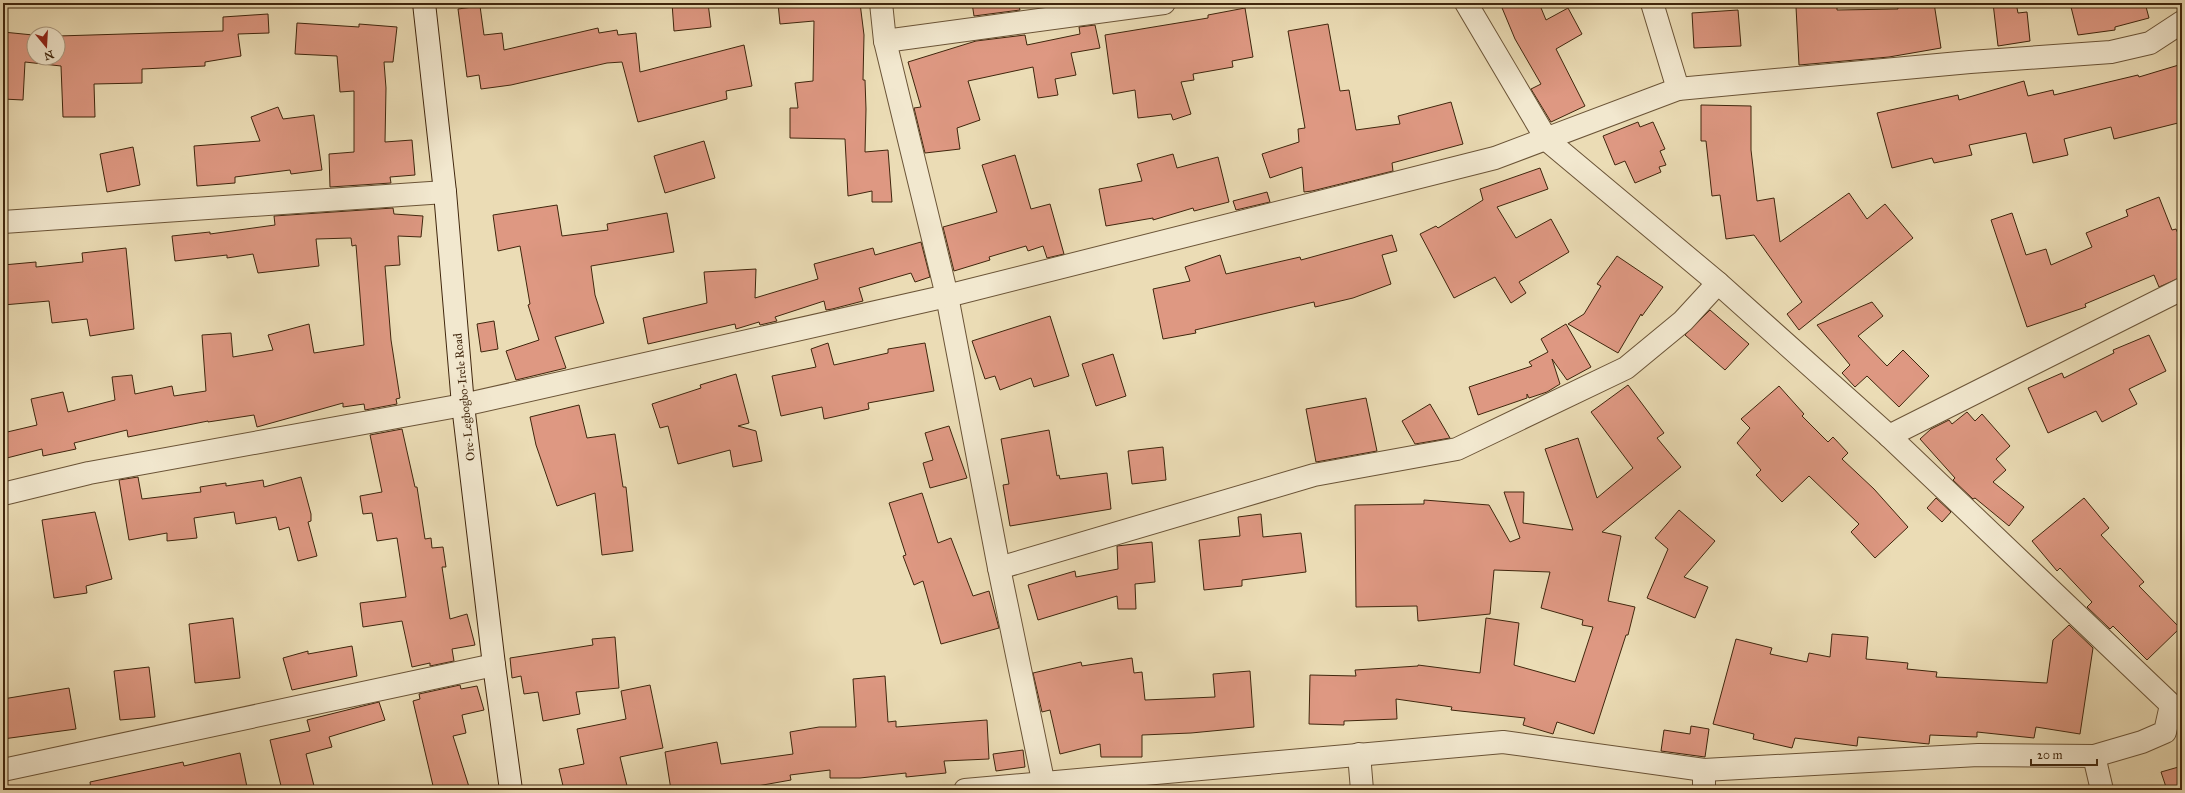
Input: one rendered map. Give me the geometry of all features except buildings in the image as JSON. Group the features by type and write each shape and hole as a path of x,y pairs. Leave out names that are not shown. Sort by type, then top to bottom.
{"street":[{"name":"Ore-Legbogbo-Irele Road","path":"424,3 445,192 464,405 494,665 511,790"},
{"path":"882,3 884,41 947,296 999,568 1044,787"},
{"path":"884,41 1164,3"},
{"path":"965,790 1044,787 1359,754 1503,742 1597,757 1704,780 1978,755 2094,756 2142,742 2164,732 2177,710 1889,436 1718,283 1547,140 1466,3"},
{"path":"1652,3 1678,89"},
{"path":"3,494 89,473 464,405 947,296 1495,158 1547,140 1678,89 1970,62 2111,52 2150,43 2182,22"},
{"path":"3,222 445,192"},
{"path":"999,568 1314,475 1457,449 1626,368 1683,321 1718,283"},
{"path":"1889,436 2182,289"},
{"path":"3,770 494,665"},
{"path":"1359,754 1362,790"},
{"path":"2094,756 2102,790"}]}
